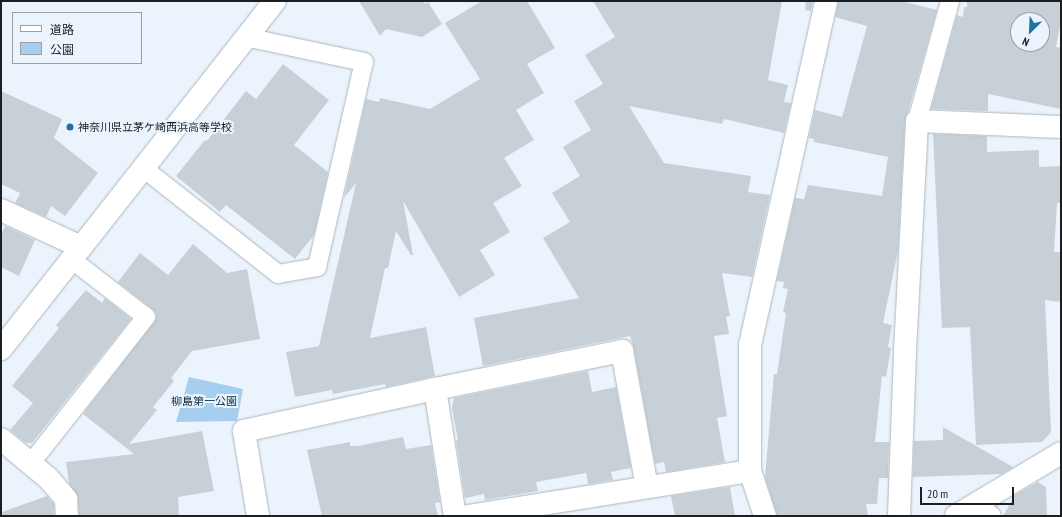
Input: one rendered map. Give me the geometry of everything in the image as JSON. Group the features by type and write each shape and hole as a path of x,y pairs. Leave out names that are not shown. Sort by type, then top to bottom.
{"street":[{"path":"1,349 275,1"},
{"path":"765,516 750,471 750,345 826,1"},
{"path":"899,516 905,350 917,121 1061,127"},
{"path":"1,210 76,253"},
{"path":"258,516 244,431 622,351 647,488"},
{"path":"435,390 455,516"},
{"path":"1,439 48,478 66,499 67,516"},
{"path":"974,512 1061,452"},
{"path":"468,516 750,471"}],"lane":[{"path":"917,121 950,1"},
{"path":"143,168 278,274 317,267 364,62 245,38"},
{"path":"31,463 146,317 76,253"}],"green space":[{"name":"柳島第一公園","path":"189,377 243,389 237,421 176,422"}],"building":[{"path":"359,1 423,1 425,4 428,2 442,24 422,37 386,29 380,36"},
{"path":"482,1 527,1 555,48 527,64 544,93 516,110 534,140 504,158 522,186 493,203 510,232 480,250 495,275 459,297 403,201 413,255 411,255 396,231 388,268 385,268 370,338 426,327 435,376 386,387 385,384 333,394 332,390 295,397 286,352 319,346 356,183 344,198 366,99 379,102 380,98 430,109 480,79 445,23"},
{"path":"593,1 782,1 768,80 788,85 784,102 791,103 784,133 724,119 722,124 629,106 664,163 751,176 748,192 770,195 752,277 722,273 730,316 726,317 729,334 714,336 727,416 717,418 725,462 666,472 664,462 655,464 634,349 630,336 483,366 474,318 579,298 543,238 570,222 552,193 580,176 563,147 591,130 574,101 603,84 585,55 615,37"},
{"path":"806,1 813,1 811,11 805,10"},
{"path":"838,1 901,1 937,10 905,120 898,251 883,323 892,325 888,347 891,348 886,377 882,376 875,442 889,442 888,478 879,478 877,504 866,504 868,516 777,516 765,477 774,374 777,374 786,313 783,312 788,289 783,288 784,282 777,281 795,198 804,199 808,185 882,196 888,157 814,142 814,139 809,138 815,110 842,117 867,26 835,17"},
{"path":"967,1 1061,1 1061,20 1056,47 1061,48 1061,109 988,94 988,111 931,109 957,15 963,17 964,7 967,7"},
{"path":"283,64 329,100 294,145 328,172 314,235 295,259 226,205 220,212 176,176 205,140 207,141 246,91 256,99"},
{"path":"1,91 62,119 54,138 98,173 65,216 51,206 46,217 15,203 20,193 1,184"},
{"path":"933,134 987,136 987,152 1039,150 1039,167 1061,166 1061,203 1057,203 1054,252 1061,252 1061,302 1045,300 1051,432 1042,442 976,445 970,327 942,328"},
{"path":"5,226 35,240 19,276 1,267 1,235"},
{"path":"193,244 227,273 247,269 260,339 192,351 171,378 174,381 153,407 157,410 129,444 202,431 214,491 178,497 179,516 79,516 78,498 69,483 66,462 134,454 83,414 156,319 156,313 152,309 118,282 140,253 168,275"},
{"path":"86,290 102,303 105,298 131,319 32,443 26,443 10,430 33,403 12,386 59,328 56,325"},
{"path":"588,371 592,392 616,387 631,468 611,472 613,480 588,484 586,473 536,482 538,491 485,500 484,494 465,498 456,440 458,440 452,408 454,398"},
{"path":"943,427 1013,467 1002,474 913,477 914,441 943,440"},
{"path":"403,437 406,449 431,445 440,502 435,503 438,516 322,516 307,450 350,442 350,446 358,446"},
{"path":"1038,482 1046,487 1047,516 1003,516 1015,495"},
{"path":"730,487 735,516 675,516 671,496"},
{"path":"47,496 54,504 54,516 3,516 2,512"}],"place":[{"name":"神奈川県立茅ケ崎西浜高等学校","path":"70,127"}]}
